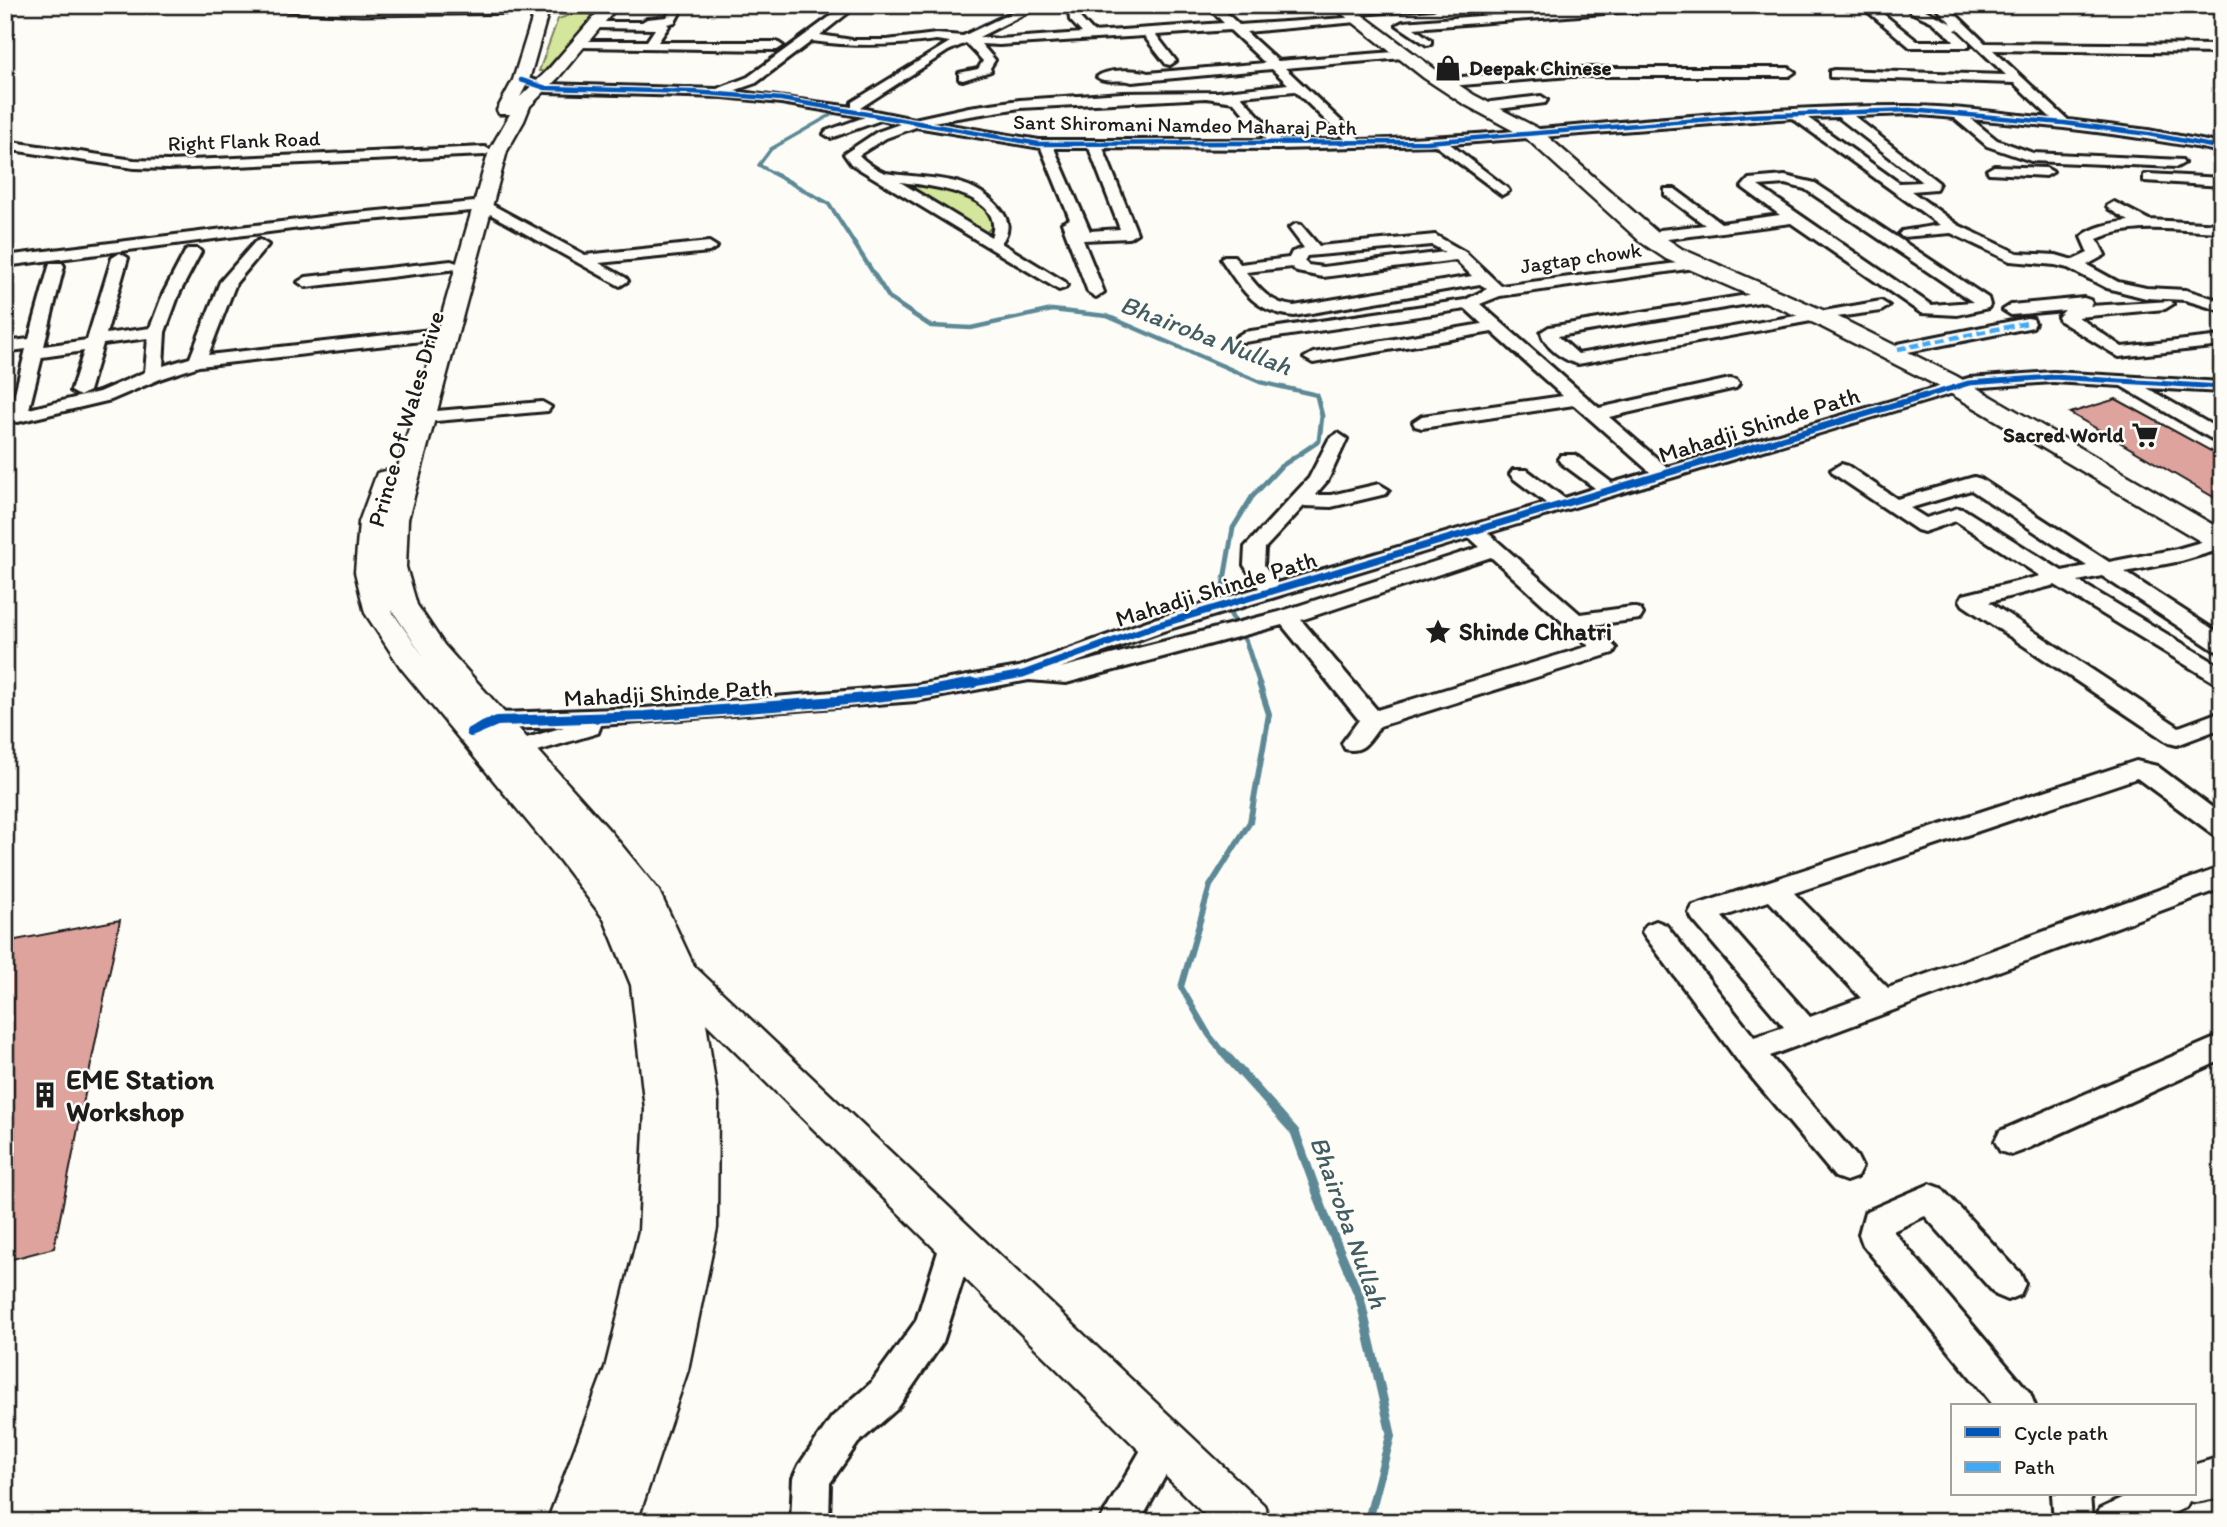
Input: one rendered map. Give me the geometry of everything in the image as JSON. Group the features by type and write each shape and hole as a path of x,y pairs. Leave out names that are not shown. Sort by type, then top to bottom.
{"main road":[{"path":"1349,11 1459,93 1534,131 1650,238 1694,263 1898,349 1963,384 2222,542"},
{"path":"1349,11 1450,82 1534,131 1660,235 1686,253 2016,407 2222,527"}],"street":[{"path":"245,5 361,11 542,10"},
{"path":"596,24 671,20 679,5"},
{"path":"691,94 744,85 853,5"},
{"path":"857,105 944,49 970,41 1037,5"},
{"path":"1069,5 1074,8 1076,20 1088,34"},
{"path":"1211,5 1358,144"},
{"path":"810,37 874,43 944,38 970,41 1235,27 1349,11 1433,5"},
{"path":"1529,5 1542,14"},
{"path":"1427,42 1404,25 1668,5"},
{"path":"1864,5 1914,45 1965,46 1931,16 1919,14 1909,5"},
{"path":"1939,5 1966,27 2064,123"},
{"name":"Prince Of Wales Drive","path":"495,740 411,661 379,613 369,572 372,522 439,334 477,206 485,151 521,80 542,10 610,7"},
{"name":"Prince Of Wales Drive","path":"610,7 522,104 516,121 498,149 451,266 425,417 395,519 393,567 403,605 572,852 619,913 664,980 698,1102 696,1228 665,1370 612,1522"},
{"path":"596,24 663,26 650,45"},
{"path":"1946,27 1966,27"},
{"path":"1146,30 1170,61"},
{"path":"970,41 989,60 988,64 983,66 985,71 970,81 1006,106"},
{"path":"579,44 777,46"},
{"path":"1984,46 2222,50"},
{"path":"1136,77 1404,54"},
{"path":"1450,82 1571,72 1789,72 1773,59"},
{"path":"1912,63 1924,63 1946,76"},
{"path":"1834,74 2018,79"},
{"path":"1103,77 1143,75 1136,77"},
{"path":"1136,77 1149,97"},
{"name":"Sant Shiromani Namdeo Maharaj Path","path":"521,80 541,85 745,96 807,103 991,139 1042,144 1278,145 1438,141 1534,131 1910,110 2064,123 2222,148"},
{"path":"1059,285 856,161 851,155 861,145 914,122 1006,106 1300,87"},
{"path":"1468,93 1516,90"},
{"path":"1218,94 1229,96 1243,104 1278,145"},
{"path":"1491,106 1541,100"},
{"path":"1842,113 1932,183 1931,186 1895,187"},
{"path":"1956,113 1992,143 2031,157 2177,163"},
{"path":"1796,115 1953,228 2015,258 2056,260 2074,265 2113,285 2146,293 2186,295 2222,306"},
{"path":"831,134 873,116"},
{"path":"2100,128 2137,161"},
{"path":"1438,141 1502,191"},
{"path":"1409,142 1424,154"},
{"path":"1042,144 1085,236 1129,233 1095,145"},
{"path":"1042,144 1096,292"},
{"name":"Right Flank Road","path":"5,145 111,161 168,165 485,151"},
{"path":"1994,170 2074,174"},
{"path":"878,174 974,190 986,199 1000,220 1000,236 993,244"},
{"path":"2128,177 2222,181"},
{"path":"1660,235 1794,218 1927,310 1957,310 1982,305 1983,301 1810,186 1785,180 1749,184 1749,187 1794,218"},
{"path":"1670,192 1717,227"},
{"path":"5,261 346,218 477,206 620,281"},
{"path":"2114,206 2149,226"},
{"path":"2074,265 2097,255 2089,237 2102,230 2149,226 2222,228"},
{"path":"1296,228 1315,251"},
{"path":"1908,234 1953,228"},
{"path":"5,273 364,232"},
{"path":"1296,261 1297,255 1315,251 1426,240 1444,244 1460,255 1499,291"},
{"path":"197,361 228,282 260,245"},
{"path":"583,260 709,247"},
{"path":"154,375 157,332 171,294 193,251"},
{"path":"1296,261 1303,269 1323,272 1460,255"},
{"path":"80,391 120,258"},
{"path":"1296,261 1232,264 1259,300 1280,311 1483,279"},
{"name":"Jagtap chowk","path":"1244,337 1474,302 1482,296 1499,291 1694,263"},
{"path":"12,417 35,348 55,266"},
{"path":"306,282 451,266"},
{"path":"1341,280 1359,300"},
{"path":"1446,285 1474,302 1577,399 1663,474"},
{"path":"2011,310 2077,304 2146,293"},
{"path":"1772,296 1549,332 1550,337 1571,357 1578,359 1881,306"},
{"path":"2196,300 2222,316"},
{"path":"2196,300 2071,313 2066,317 2119,352 2222,341"},
{"path":"1898,349 2027,323"},
{"path":"1313,358 1498,326"},
{"path":"5,348 95,342 157,332"},
{"path":"12,417 105,396 154,375 197,361 439,334"},
{"name":"Mahadji Shinde Path","path":"495,740 645,716 916,693 1023,674 1155,626 1963,384 2053,377 2222,387"},
{"path":"2121,380 2222,439"},
{"path":"1595,415 1730,384"},
{"path":"1422,417 1577,399"},
{"path":"425,417 542,407"},
{"path":"1262,595 1254,565 1255,547 1318,480 1338,439"},
{"path":"1568,459 1609,490"},
{"path":"1841,470 1924,526 1958,514 2222,677"},
{"path":"1520,474 1561,505"},
{"path":"1894,506 1974,483 2222,645"},
{"path":"1299,500 1331,501 1379,490"},
{"path":"1354,743 1372,720 1605,648 1474,531"},
{"path":"2222,542 2181,555 2102,568 1971,600 2177,737 2222,719"},
{"path":"1023,674 1066,676 1287,617 1494,549"},
{"path":"1574,621 1632,614"},
{"path":"1287,617 1372,720"},
{"name":"Mahadji Shinde Path","path":"495,740 645,716"},
{"path":"1805,1031 1703,913 2136,769 2148,772 2222,828"},
{"path":"1748,1052 2222,877"},
{"path":"1774,889 1883,1002"},
{"path":"1656,932 1748,1052 1846,1167"},
{"path":"664,980 958,1242 1248,1522"},
{"name":"Prince Of Wales Drive","path":"571,1522 628,1368 660,1231 665,1109 664,980"},
{"path":"2011,1141 2222,1047"},
{"path":"2008,1284 1930,1198 1877,1223 1875,1234 2015,1404"},
{"path":"810,1522 812,1478 845,1430 884,1396 931,1330 958,1242"},
{"path":"1118,1522 1166,1442"},
{"path":"2196,1483 2217,1477 2222,1482"},
{"path":"2071,1496 2073,1522"},
{"path":"2113,1522 2169,1496"}],"green space":[{"path":"576,13 590,14 593,18 544,71 539,71 558,19"},
{"path":"911,186 977,192 994,224 986,233"}],"building":[{"name":"Sacred World","path":"2116,399 2222,457 2222,502 2070,413"},
{"name":"EME Station Workshop","path":"120,920 54,1248 5,1261 5,942"}],"waterway":[{"name":"Bhairoba Nullah","path":"911,66 942,45 1023,5"},
{"name":"Bhairoba Nullah","path":"776,175 759,165 771,149 857,100"},
{"name":"Bhairoba Nullah","path":"773,173 829,204 890,299 931,326 971,328 1052,310 1107,316 1260,382 1317,395 1318,398"},
{"name":"Bhairoba Nullah","path":"1260,685 1246,642 1221,597 1233,528 1252,497 1280,467 1319,441 1322,416 1317,396"},
{"name":"Bhairoba Nullah","path":"1224,1054 1209,1035 1181,987 1210,886 1250,822 1269,714 1259,683"},
{"name":"Bhairoba Nullah","path":"1223,1052 1295,1132 1327,1221 1360,1298 1391,1434 1368,1522"}],"marked path":[{"path":"1898,349 2027,323"}],"cycle path":[{"path":"521,80 546,88 693,92 781,99 1039,144 1427,142 1749,116 1910,110 2064,123 2148,134 2222,148"},
{"path":"471,732 497,721 645,716 837,701 930,691 1023,674 1155,626 1969,383 2053,377 2222,387"}],"place":[{"name":"Deepak Chinese","path":"1448,68"},
{"name":"Sacred World","path":"2145,435"},
{"name":"Shinde Chhatri","path":"1438,632"},
{"name":"EME Station Workshop","path":"45,1095"}]}
